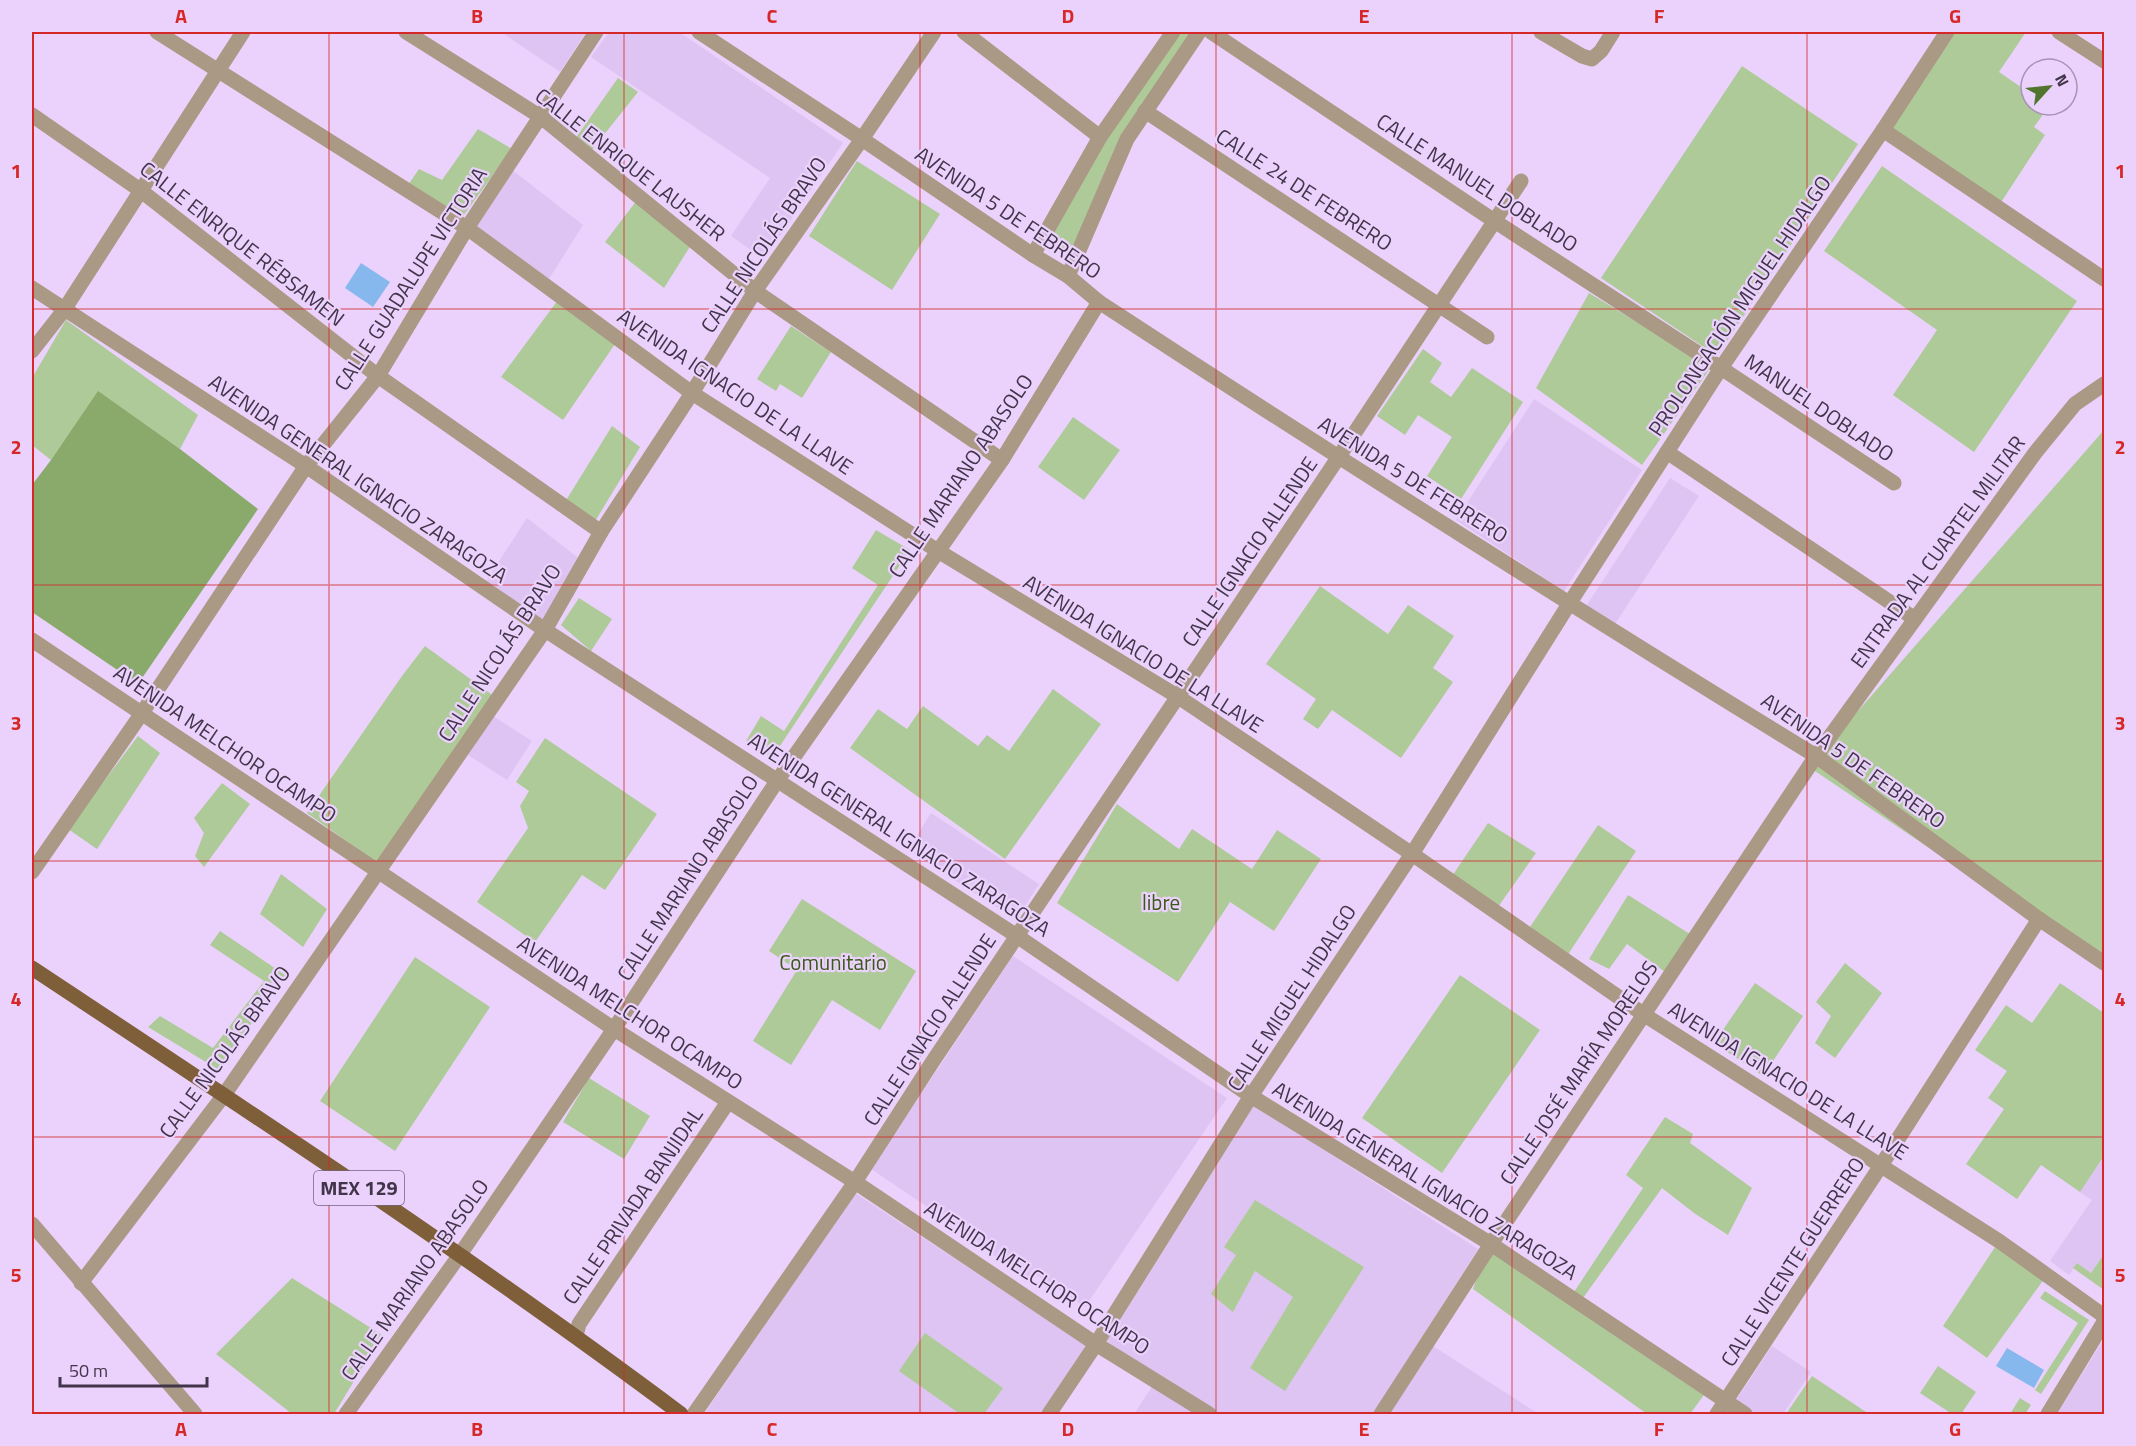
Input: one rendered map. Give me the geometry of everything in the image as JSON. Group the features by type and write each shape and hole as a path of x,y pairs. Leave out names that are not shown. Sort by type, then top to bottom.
{"main road":[{"name":"MEX 129","path":"32,968 224,1095 576,1336 681,1414"}],"street":[{"name":"AVENIDA IGNACIO DE LA LLAVE","path":"157,32 467,228 692,393 938,551 1177,696 1412,854 1643,1014 1999,1240 2104,1316"},
{"path":"32,351 64,310 243,32"},
{"name":"CALLE ENRIQUE LAUSHER","path":"406,32 541,117 755,291 1002,460"},
{"name":"CALLE GUADALUPE VICTORIA","path":"32,872 142,713 306,466 378,376 467,228 596,32"},
{"name":"AVENIDA 5 DE FEBRERO","path":"699,32 1068,276 1099,302 1338,458 1816,756 2039,920 2104,963"},
{"name":"CALLE NICOLÁS BRAVO","path":"81,1283 224,1095 545,630 601,532 692,393 755,291 934,32"},
{"path":"964,32 1100,137"},
{"path":"1033,255 1100,137 1173,32"},
{"path":"1068,276 1127,139 1199,32"},
{"name":"CALLE MANUEL DOBLADO","path":"1211,32 1496,222 1721,368"},
{"path":"1542,32 1582,56 1592,59 1601,51 1613,32"},
{"name":"PROLONGACIÓN MIGUEL HIDALGO","path":"1569,604 1721,368 1947,32"},
{"path":"2059,32 2104,61"},
{"name":"CALLE 24 DE FEBRERO","path":"1145,111 1487,337"},
{"name":"CALLE ENRIQUE RÉBSAMEN","path":"32,115 140,190 378,376 601,532"},
{"path":"1883,130 2104,279"},
{"name":"CALLE IGNACIO ALLENDE","path":"694,1414 855,1182 933,1060 1496,222 1521,181"},
{"name":"AVENIDA GENERAL IGNACIO ZARAGOZA","path":"32,288 306,466 545,630 1017,936 1251,1096 1491,1244 1722,1408 1745,1414"},
{"name":"CALLE MARIANO ABASOLO","path":"346,1414 459,1256 614,1029 777,781 1002,460 1099,302"},
{"name":"MANUEL DOBLADO","path":"1721,368 1894,483"},
{"name":"ENTRADA AL CUARTEL MILITAR","path":"1816,756 2035,453 2075,404 2104,384"},
{"path":"1667,452 1915,619"},
{"name":"CALLE MIGUEL HIDALGO","path":"1049,1414 1096,1344 1251,1096 1412,854 1569,604"},
{"name":"AVENIDA MELCHOR OCAMPO","path":"32,640 614,1029 855,1182 1096,1344 1209,1414"},
{"name":"CALLE JOSÉ MARÍA MORELOS","path":"1381,1414 1643,1014 1816,756"},
{"name":"CALLE VICENTE GUERRERO","path":"1722,1408 2039,920"},
{"name":"CALLE PRIVADA BANJIDAL","path":"576,1336 579,1324 728,1102"},
{"path":"32,1224 195,1414"},
{"path":"2048,1414 2104,1322"}],"shaded area":[{"path":"501,32 586,32 560,72"},
{"path":"609,32 679,32 843,143 764,259 731,236 770,178 591,57"},
{"path":"511,169 583,225 547,282 473,227"},
{"path":"1534,399 1642,470 1564,591 1456,520"},
{"path":"1670,478 1699,496 1613,627 1585,608"},
{"path":"527,518 581,560 542,624 485,583"},
{"path":"493,716 532,741 507,780 468,755"},
{"path":"931,813 1039,884 1016,920 908,850"},
{"path":"1013,956 1227,1098 1085,1307 1034,1273 1029,1280 977,1244 978,1241 871,1169"},
{"path":"1254,1105 1478,1249 1373,1414 1219,1414 1161,1380 1107,1341"},
{"path":"2104,1157 2104,1254 2091,1273 2077,1263 2069,1275 2050,1261 2092,1200 2080,1192"},
{"path":"855,1193 1086,1345 1040,1414 704,1414"},
{"path":"2104,1339 2104,1414 2057,1414"},
{"path":"1433,1346 1539,1414 1387,1414"},
{"path":"1772,1346 1811,1372 1783,1414 1754,1414 1735,1402"},
{"path":"1153,1385 1199,1414 1134,1414"}],"green space":[{"path":"1179,32 1192,32 1072,258 1047,242 1099,148"},
{"path":"1955,32 2026,32 1999,72 2019,86 2019,117 2041,117 2034,127 2045,135 1998,207 1890,128"},
{"path":"1742,66 1858,144 1717,356 1601,278"},
{"path":"618,78 638,92 591,151 575,139"},
{"path":"478,129 512,149 463,216 408,185 419,169 442,180"},
{"path":"857,161 940,214 892,290 809,236"},
{"path":"1882,166 2077,301 1974,452 1893,395 1937,330 1824,251"},
{"path":"637,200 691,245 664,288 605,242"},
{"path":"1589,293 1711,367 1642,465 1536,388"},
{"path":"558,300 615,344 563,420 501,377"},
{"path":"66,320 198,415 180,449 98,392 51,460 32,445 32,378"},
{"path":"791,326 831,352 802,398 780,384 776,391 757,379"},
{"path":"1423,349 1442,363 1430,382 1451,397 1472,368 1523,402 1461,499 1427,476 1452,437 1418,415 1405,435 1377,416"},
{"path":"98,391 180,449 258,509 138,684 32,612 32,485"},
{"path":"1073,417 1120,450 1084,500 1038,467"},
{"path":"612,426 640,447 594,523 565,502"},
{"path":"2104,430 2104,966 1809,767"},
{"path":"876,530 910,550 772,758 746,741 761,716 784,731 878,585 852,568"},
{"path":"1320,586 1388,634 1408,605 1454,636 1433,668 1453,682 1401,758 1332,710 1318,729 1303,719 1316,699 1266,664"},
{"path":"579,598 612,619 591,651 561,625"},
{"path":"425,646 495,697 377,863 307,813"},
{"path":"1053,689 1101,724 1005,859 850,748 878,709 907,729 923,706 978,746 987,735 1009,751"},
{"path":"138,736 160,753 97,849 68,829"},
{"path":"545,738 657,814 605,890 582,875 535,942 477,902 528,828 520,806 529,791 516,782"},
{"path":"222,783 250,804 204,867 195,856 204,833 194,818"},
{"name":"libre","path":"1117,804 1179,849 1192,829 1252,869 1277,830 1321,859 1274,931 1230,902 1178,982 1057,903"},
{"path":"1488,823 1536,853 1498,907 1452,876"},
{"path":"1598,825 1636,851 1567,956 1528,930"},
{"path":"281,874 327,909 303,947 260,914"},
{"path":"1628,895 1690,934 1665,972 1627,944 1609,969 1589,959"},
{"name":"Comunitario","path":"802,899 916,971 880,1030 832,1000 791,1065 753,1041 797,970 769,951"},
{"path":"220,931 285,975 219,1070 148,1027 160,1016 213,1048 264,981 210,945"},
{"path":"415,957 490,1007 395,1151 320,1101"},
{"path":"1845,963 1882,993 1835,1058 1815,1043 1831,1016 1816,1002"},
{"path":"1460,975 1540,1030 1442,1173 1362,1118"},
{"path":"1755,983 1803,1016 1763,1076 1714,1043"},
{"path":"2060,983 2104,1013 2104,1156 2080,1192 2041,1165 2017,1199 1966,1164 2004,1109 1988,1098 2007,1071 1975,1050 2006,1005 2032,1023"},
{"path":"589,1078 650,1116 624,1159 563,1122"},
{"path":"1665,1117 1693,1134 1690,1143 1752,1188 1728,1235 1694,1213 1662,1188 1583,1298 1574,1292 1643,1188 1626,1175"},
{"path":"1255,1200 1364,1267 1285,1391 1250,1368 1293,1297 1255,1271 1233,1312 1211,1294 1236,1255 1224,1247"},
{"path":"1999,1241 2047,1275 1987,1358 1943,1326"},
{"path":"1488,1249 1704,1395 1690,1414 1647,1414 1473,1289"},
{"path":"2104,1254 2104,1290 2073,1268 2077,1263 2091,1273"},
{"path":"292,1278 382,1335 334,1414 292,1414 216,1354"},
{"path":"2045,1291 2089,1320 2041,1394 2035,1390 2078,1323 2040,1298"},
{"path":"925,1333 1003,1388 984,1414 960,1414 899,1371"},
{"path":"1938,1366 1976,1392 1961,1414 1952,1414 1920,1393"},
{"path":"1812,1376 1866,1412 1865,1414 1786,1414"},
{"path":"2020,1398 2031,1405 2025,1414 2010,1414"}],"water":[{"path":"361,263 390,282 373,307 345,288"},
{"path":"2007,1348 2044,1370 2034,1388 1996,1366"}]}
